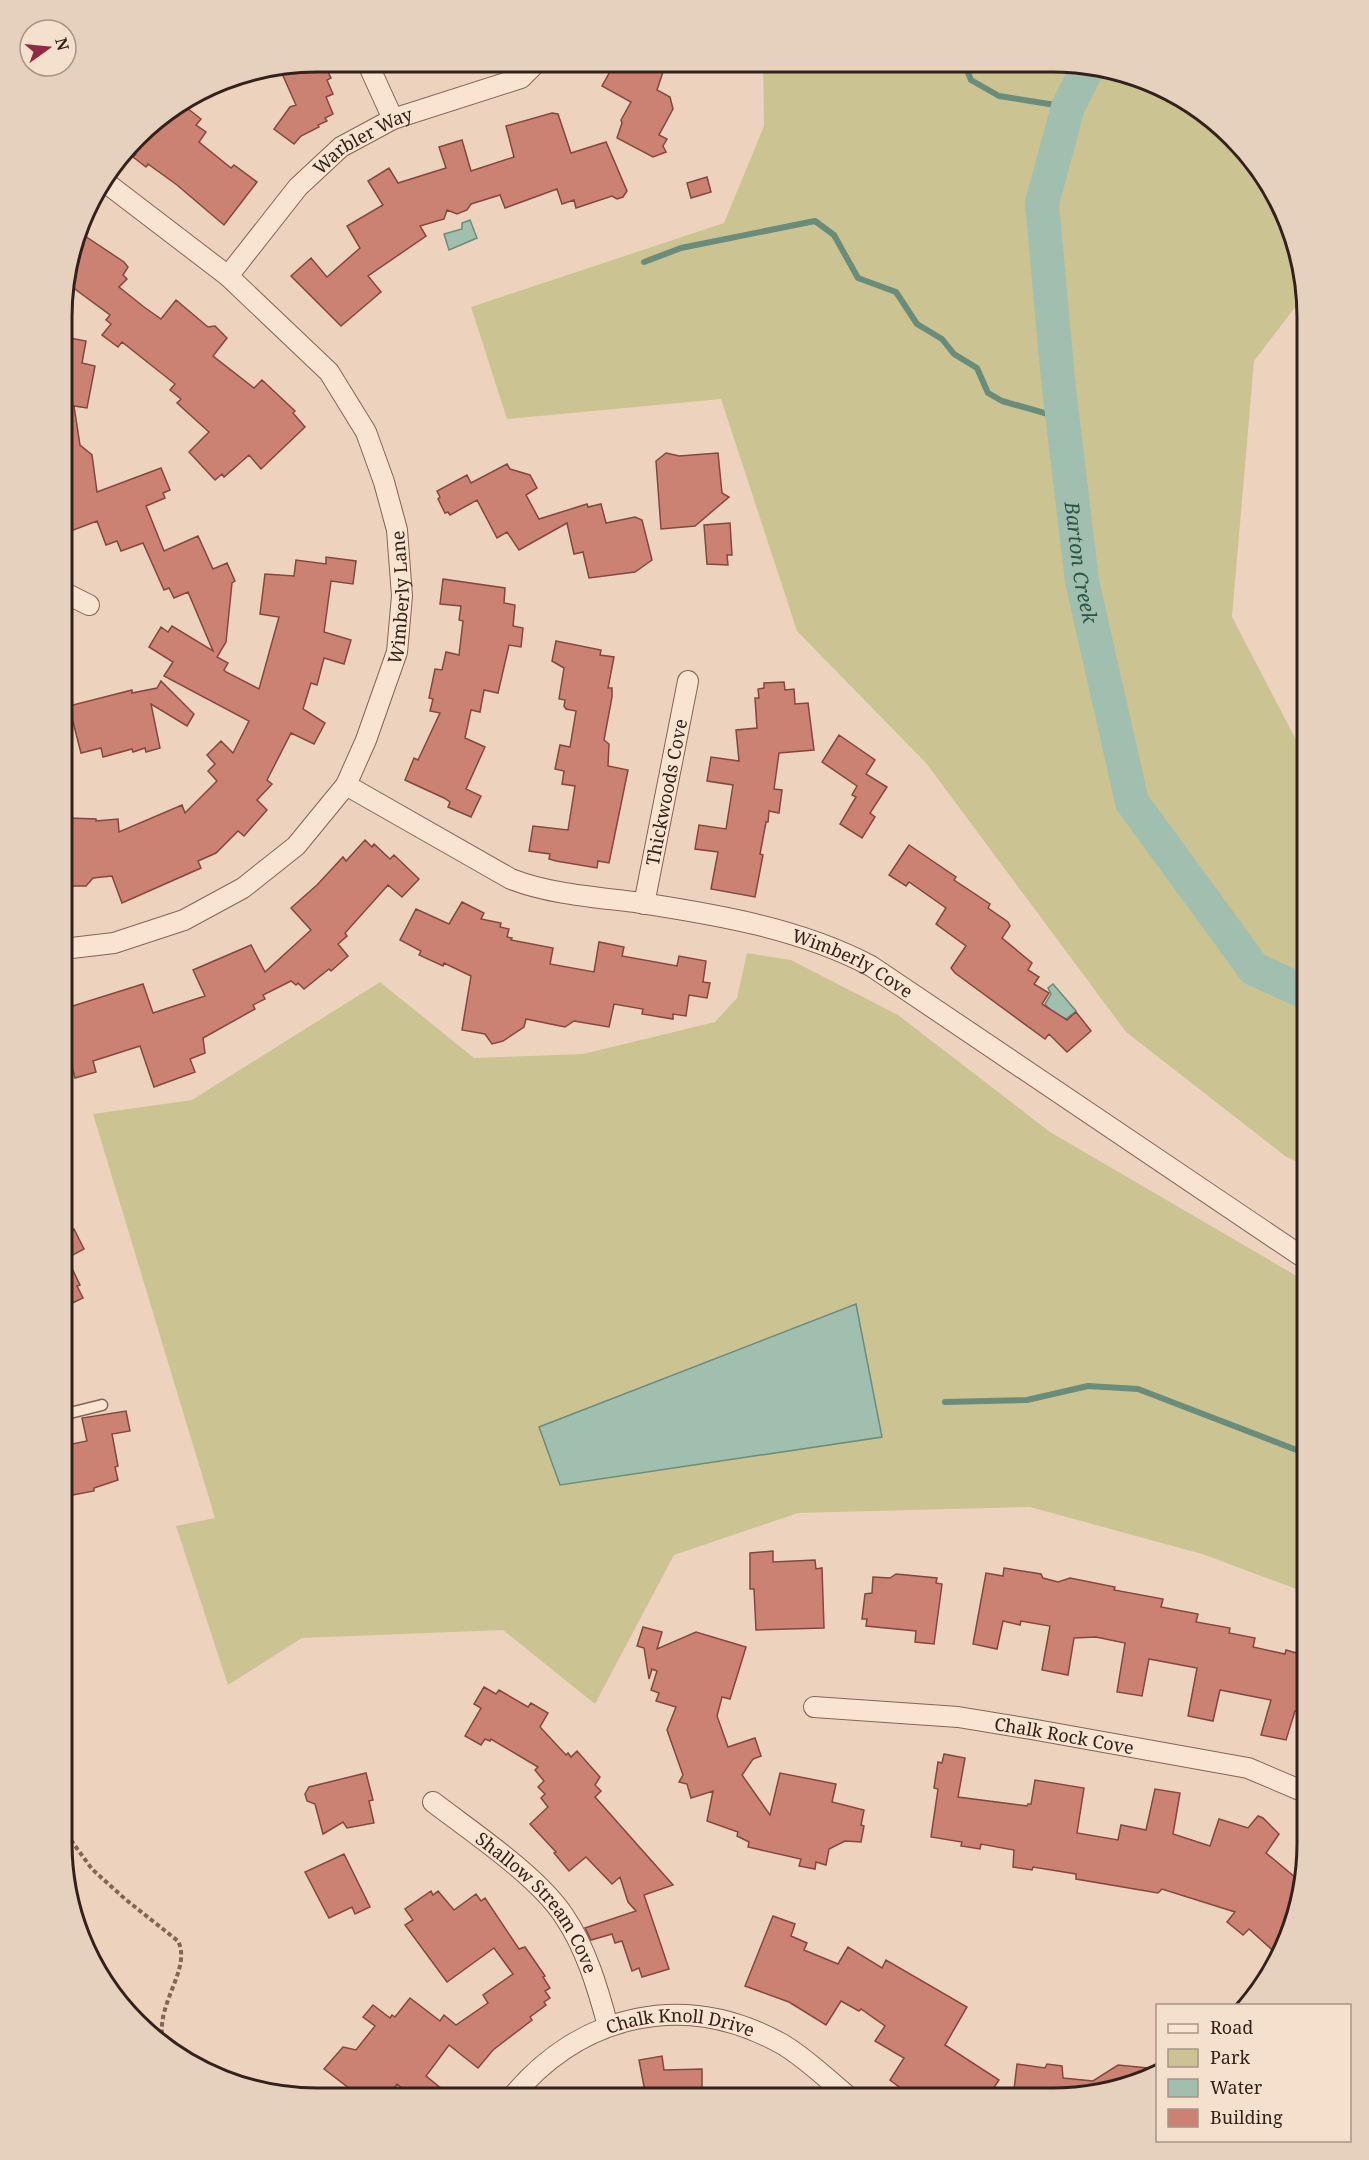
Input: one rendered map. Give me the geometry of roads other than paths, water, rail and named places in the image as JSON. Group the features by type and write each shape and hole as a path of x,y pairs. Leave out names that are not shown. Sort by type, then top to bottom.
{"street":[{"path":"372,72 393,119"},
{"name":"Warbler Way","path":"228,276 298,187 341,147 393,119 521,78 527,72"},
{"name":"Wimberly Lane","path":"72,948 114,943 184,920 243,888 296,846 346,785 366,740 397,652 402,596 397,530 384,482 366,432 329,372 228,276 110,186"},
{"path":"72,597 88,605"},
{"name":"Thickwoods Cove","path":"644,904 688,681"},
{"name":"Wimberly Cove","path":"346,785 511,879 537,889 644,904 783,930 840,949 871,966 1297,1253"},
{"name":"Chalk Rock Cove","path":"814,1707 958,1717 1020,1727 1248,1768 1297,1788"},
{"name":"Shallow Stream Cove","path":"433,1802 525,1873 564,1915 588,1962 608,2026"},
{"name":"Chalk Knoll Drive","path":"521,2088 556,2053 608,2026 646,2017 698,2014 731,2022 782,2044 837,2088"}],"lane":[{"path":"72,1412 102,1405"}],"water":[{"path":"470,220 477,238 449,250 444,234 462,229 462,223"},
{"path":"1053,984 1076,1011 1066,1019 1052,1012 1045,1004 1051,994 1048,988"},
{"path":"856,1304 882,1437 560,1485 539,1427"}],"waterway":[{"path":"968,72 971,80 999,96 1068,107"},
{"name":"Barton Creek","path":"1084,74 1068,107 1042,203 1058,380 1082,581 1132,802 1254,969 1297,988"},
{"path":"644,262 681,248 815,221 834,235 858,278 896,292 917,324 942,339 954,354 977,368 988,393 1002,401 1062,418"},
{"path":"945,1402 1027,1400 1088,1386 1138,1389 1297,1450"}]}
